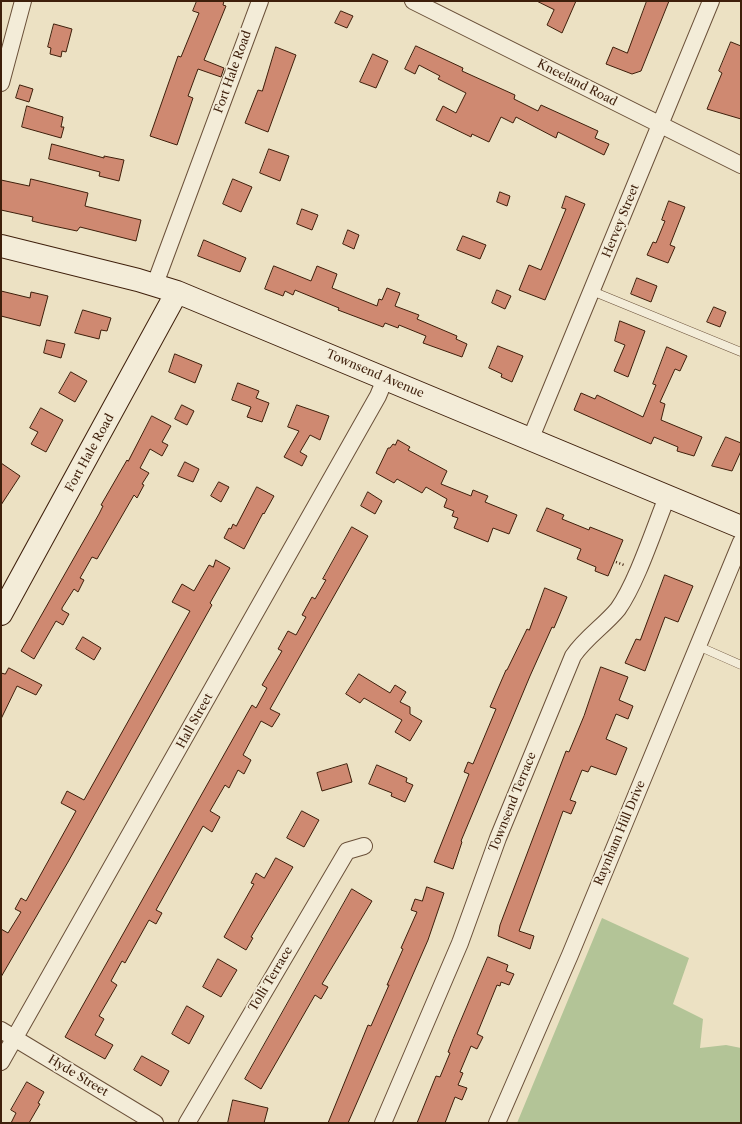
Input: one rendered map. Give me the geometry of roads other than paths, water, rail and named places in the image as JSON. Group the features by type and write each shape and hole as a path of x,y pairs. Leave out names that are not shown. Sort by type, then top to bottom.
{"main road":[{"name":"Townsend Avenue","path":"1,246 155,284 178,292 741,527"},
{"name":"Fort Hale Road","path":"1,614 178,292"}],"street":[{"path":"1,83 23,1"},
{"name":"Fort Hale Road","path":"155,284 260,1"},
{"name":"Kneeland Road","path":"414,1 741,165"},
{"name":"Hervey Street","path":"530,440 712,1"},
{"name":"Hall Street","path":"1,1062 378,396 385,379"},
{"name":"Townsend Terrace","path":"383,1123 460,943 498,838 573,656 582,644 608,620 622,602 667,497"},
{"name":"Raynham Hill Drive","path":"497,1123 741,542"},
{"name":"Tolli Terrace","path":"187,1123 347,851 364,846"},
{"name":"Hyde Street","path":"1,1030 155,1123"}],"lane":[{"path":"592,291 741,352"},
{"path":"698,646 741,665"}]}
